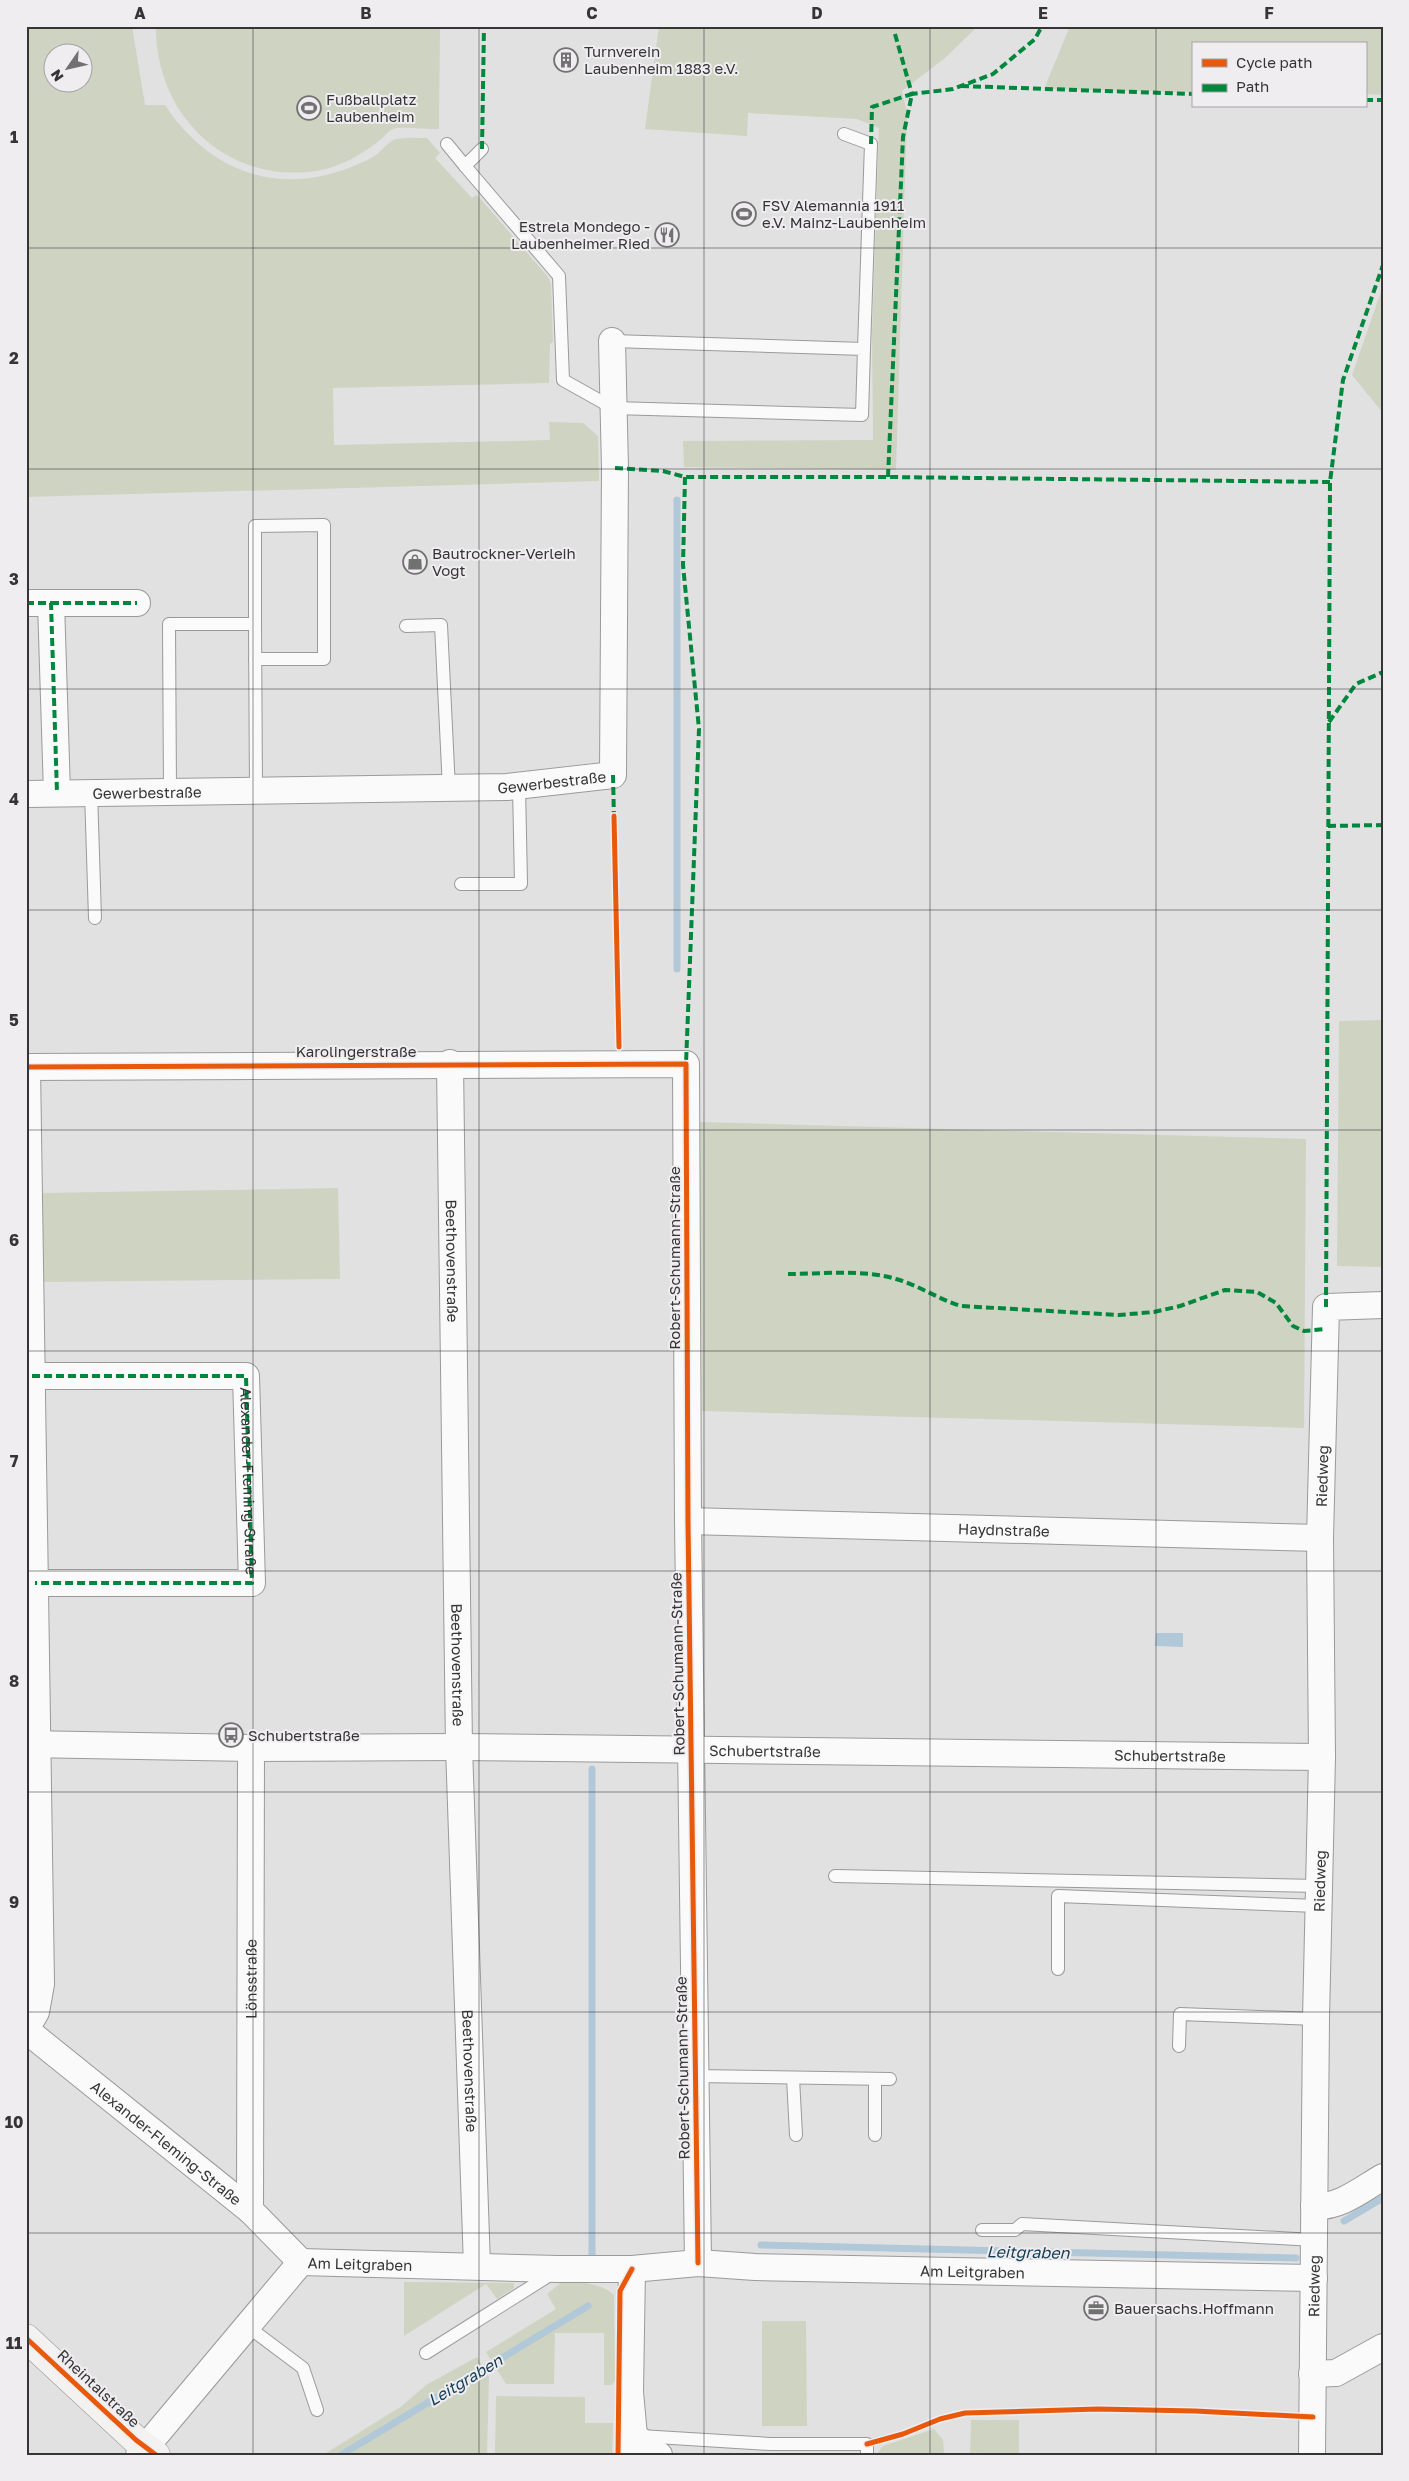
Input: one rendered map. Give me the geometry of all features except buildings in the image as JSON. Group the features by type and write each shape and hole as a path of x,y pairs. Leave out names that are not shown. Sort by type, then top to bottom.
{"street":[{"name":"Gewerbestraße","path":"26,794 449,789 519,786 613,774 615,468 612,342"},
{"path":"57,793 38,603 138,603"},
{"name":"Karolingerstraße","path":"27,1067 450,1063 686,1064"},
{"name":"Beethovenstraße","path":"450,1063 459,1747 477,2266"},
{"name":"Robert-Schumann-Straße","path":"686,1064 688,1521 698,2263"},
{"name":"Alexander-Fleming-Straße","path":"27,1067 36,1583 31,1744 41,1984 36,2012 26,2030 250,2210 301,2262"},
{"name":"Riedweg","path":"1312,2455 1316,2019 1322,1757 1320,1538 1326,1307 1383,1305"},
{"name":"Alexander-Fleming-Straße","path":"32,1376 246,1376 252,1583 36,1583"},
{"name":"Haydnstraße","path":"688,1521 1320,1538"},
{"name":"Schubertstraße","path":"31,1744 251,1748 459,1747 1322,1757"},
{"name":"Lönsstraße","path":"250,2210 251,1748"},
{"path":"1314,2206 1324,2207 1337,2203 1383,2177"},
{"name":"Am Leitgraben","path":"146,2452 301,2262 558,2269 632,2269 698,2263 755,2267 1314,2278"},
{"path":"632,2269 630,2392 633,2445 659,2455"},
{"name":"Rheintalstraße","path":"26,2338 146,2452"},
{"path":"1312,2374 1336,2373 1383,2347"}],"lane":[{"path":"447,144 559,276 563,380 613,408 862,415 871,144 844,134"},
{"path":"465,166 482,149"},
{"path":"612,342 864,349"},
{"path":"255,659 324,659 324,525 254,526 255,624 255,659 256,791"},
{"path":"170,791 169,624 255,624"},
{"path":"406,626 441,625 449,789"},
{"path":"461,884 521,884 519,786"},
{"path":"91,792 96,918"},
{"path":"835,1876 1319,1896"},
{"path":"1058,1969 1058,1896 1319,1896"},
{"path":"1179,2046 1180,2014 1316,2019"},
{"path":"694,2076 890,2079"},
{"path":"794,2078 796,2135"},
{"path":"875,2080 875,2135"},
{"path":"982,2230 1015,2230 1022,2224 1314,2240"},
{"path":"426,2353 558,2269"},
{"path":"248,2326 303,2368 317,2410"},
{"path":"633,2445 867,2444 866,2455"}],"green space":[{"path":"26,26 132,26 145,105 165,105 183,128 203,147 225,162 248,172 274,178 300,179 328,175 369,159 394,140 427,138 440,153 435,158 472,198 477,195 548,277 551,284 553,342 550,344 549,383 333,388 334,445 550,440 549,422 583,423 598,436 599,481 26,497"},
{"name":"Fußballplatz Laubenheim","path":"156,26 440,26 439,129 393,129 359,155 337,166 321,170 288,172 257,167 229,156 204,138 184,116 169,89 159,59"},
{"path":"659,26 978,26 945,58 902,91 907,113 896,470 684,467 683,441 873,440 872,335 879,128 857,119 748,113 747,136 645,129"},
{"path":"1070,26 1383,27 1383,95 1366,94 1366,42 1192,42 1192,92 1044,89"},
{"path":"1383,286 1383,413 1352,375"},
{"path":"1383,1020 1383,1267 1337,1266 1339,1021"},
{"path":"699,1122 1306,1139 1304,1428 702,1411"},
{"path":"338,1188 340,1279 44,1282 42,1193"},
{"path":"563,2281 596,2285 614,2295 615,2381 611,2385 604,2385 604,2333 555,2333 554,2384 506,2384 486,2352 556,2309 547,2294"},
{"path":"404,2282 514,2283 514,2288 497,2299 486,2284 404,2336"},
{"path":"762,2321 806,2321 807,2426 762,2426"},
{"path":"477,2357 489,2377 487,2455 323,2455 402,2406 426,2385"},
{"path":"496,2396 585,2397 585,2423 613,2423 612,2455 495,2455"},
{"path":"971,2420 1019,2420 1019,2455 980,2455 976,2452 970,2455"},
{"path":"934,2429 943,2440 944,2455 876,2455 883,2446"}],"water":[{"path":"1156,1633 1183,1633 1183,1647 1155,1646"}],"waterway":[{"path":"677,500 677,969"},
{"path":"592,1769 592,2254"},
{"name":"Leitgraben","path":"1344,2221 1383,2198"},
{"name":"Leitgraben","path":"761,2245 1296,2258"},
{"name":"Leitgraben","path":"341,2455 588,2306"}],"marked path":[{"path":"482,149 484,26"},
{"path":"895,34 912,94 953,89 993,74 1035,39 1042,26"},
{"path":"961,86 1192,94"},
{"path":"871,144 872,107 912,94"},
{"path":"888,477 903,137 912,94"},
{"path":"1366,100 1383,100"},
{"path":"1326,1307 1330,482 1343,380 1383,265"},
{"path":"615,468 663,471 685,477 888,477 1330,482"},
{"path":"685,477 683,565 699,729 686,1064"},
{"path":"26,603 51,603 57,793"},
{"path":"51,603 137,603"},
{"path":"1329,722 1356,684 1383,672"},
{"path":"613,775 614,820"},
{"path":"1328,826 1383,825"},
{"path":"788,1274 857,1273 883,1276 920,1288 961,1306 1119,1315 1154,1312 1180,1306 1225,1290 1257,1292 1276,1303 1293,1326 1304,1331 1325,1329"},
{"path":"32,1376 246,1376 252,1583 35,1583"}],"cycle path":[{"path":"614,816 619,1047"},
{"path":"26,1067 686,1064 688,1521 698,2263"},
{"path":"618,2455 620,2291 632,2269"},
{"path":"26,2338 136,2440 156,2455"},
{"path":"867,2444 903,2434 940,2419 965,2413 1098,2409 1195,2411 1313,2417"}],"place":[{"name":"Turnverein Laubenheim 1883 e.V.","path":"566,60"},
{"name":"Fußballplatz Laubenheim","path":"309,108"},
{"name":"FSV Alemannia 1911 e.V. Mainz-Laubenheim","path":"744,214"},
{"name":"Estrela Mondego - Laubenheimer Ried","path":"667,235"},
{"name":"Bautrockner-Verleih Vogt","path":"415,562"},
{"name":"Schubertstraße","path":"231,1735"},
{"name":"Bauersachs.Hoffmann","path":"1096,2308"}]}
